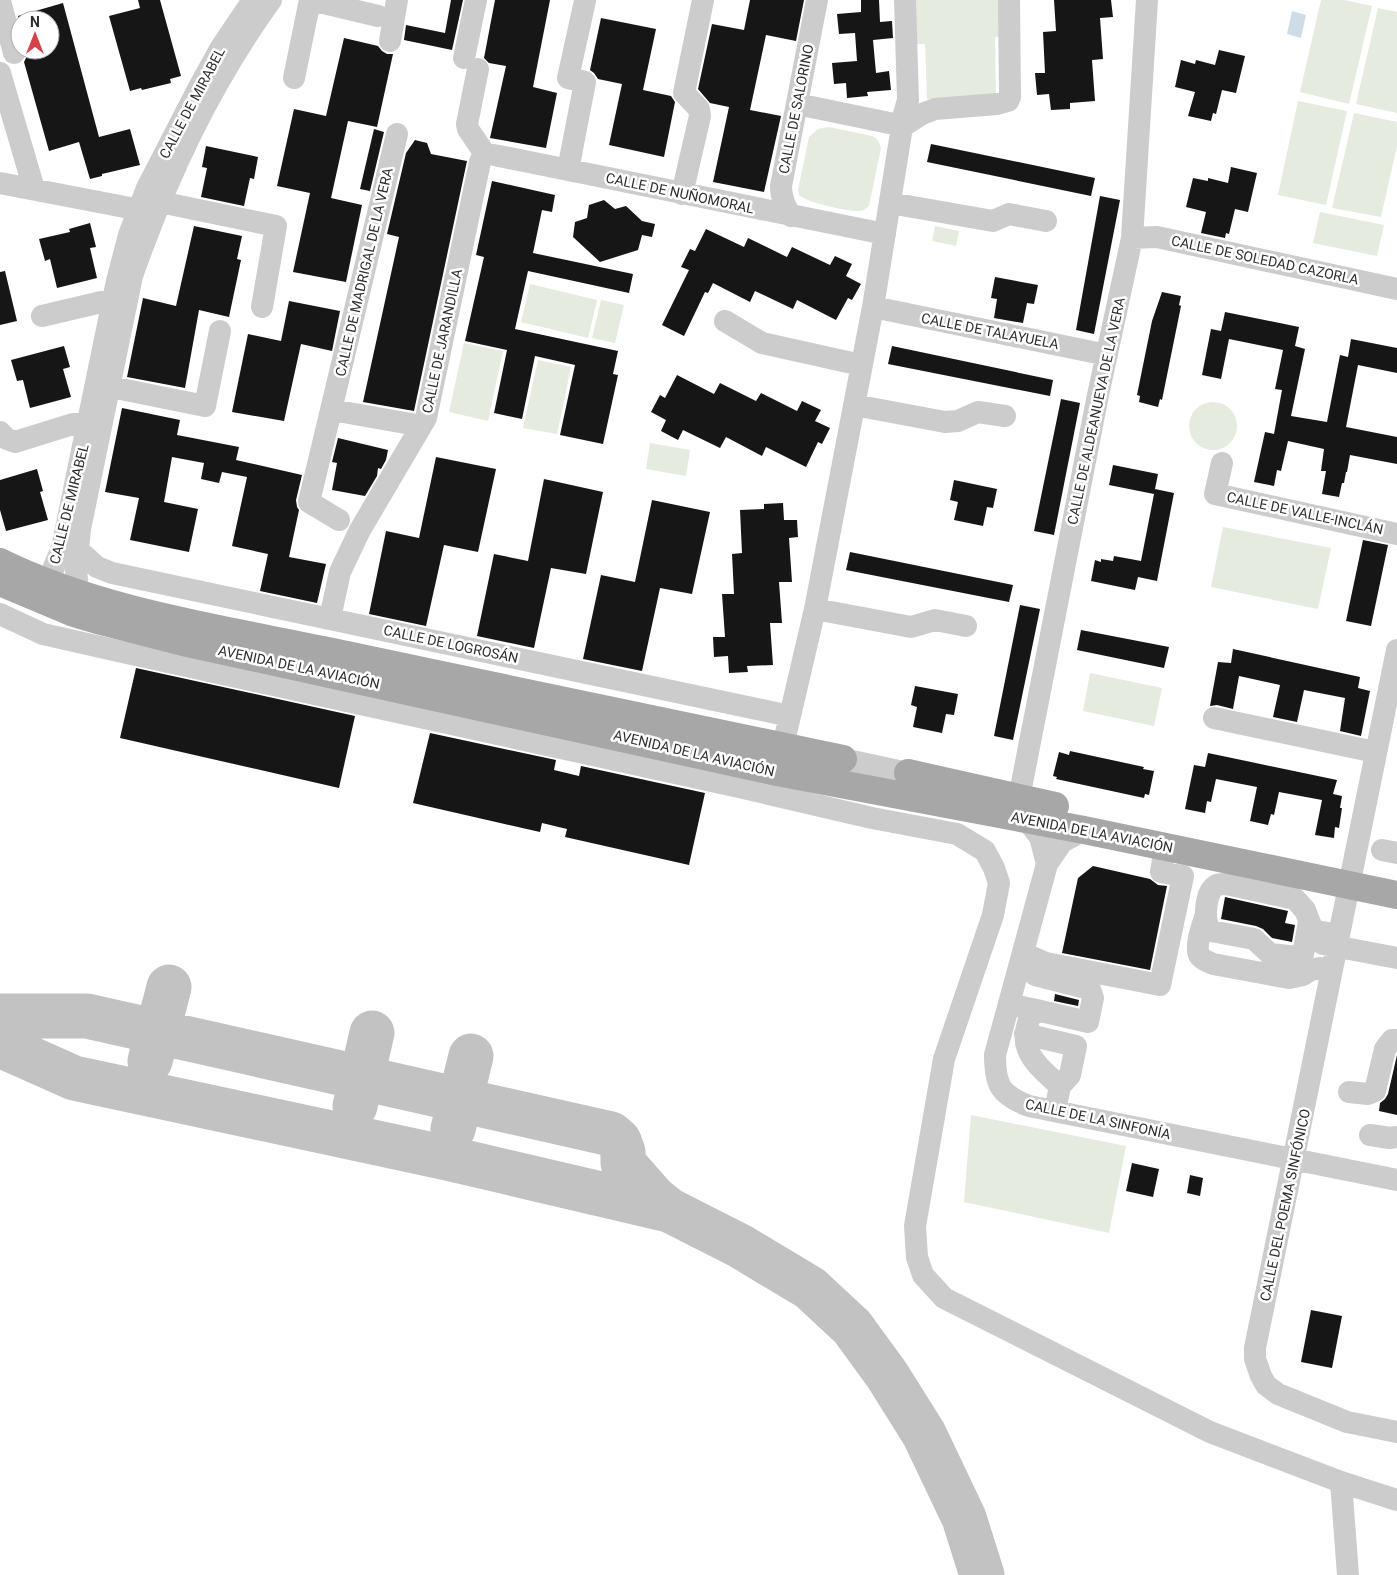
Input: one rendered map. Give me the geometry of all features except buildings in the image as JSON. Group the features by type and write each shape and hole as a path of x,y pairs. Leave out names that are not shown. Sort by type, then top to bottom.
{"main road":[{"name":"AVENIDA DE LA AVIACIÓN","path":"0,562 69,591 126,608 843,758"},
{"name":"AVENIDA DE LA AVIACIÓN","path":"0,582 69,591 101,622 183,642 777,772 1022,808 1351,877 1397,895"},
{"name":"AVENIDA DE LA AVIACIÓN","path":"908,773 1022,808 1084,830 1165,847 1351,877 1397,876"}],"street":[{"name":"CALLE DE MIRABEL","path":"103,386 114,299 129,235 138,209 147,188 220,49 253,0"},
{"name":"CALLE DE MIRABEL","path":"69,591 76,570 77,549 95,425 103,386 132,276 160,202 192,130 234,54 272,0"},
{"path":"294,78 310,0 378,16"},
{"path":"390,41 397,0"},
{"path":"476,0 467,124 482,158"},
{"path":"682,194 700,116 699,109 684,93 703,0"},
{"name":"CALLE DE SALORINO","path":"791,216 781,195 781,186 817,0"},
{"path":"777,772 815,608 873,308 900,140 905,123 908,100 905,0"},
{"path":"797,104 894,124 905,123 935,109 997,104 1008,101 1010,97 1009,0"},
{"name":"CALLE DE ALDEANUEVA DE LA VERA","path":"1022,808 1107,355 1132,238 1147,0"},
{"path":"0,1 10,38"},
{"path":"568,170 585,82 568,78 585,1"},
{"path":"905,123 920,110 929,107 988,102 1001,98 1003,87 1001,43"},
{"path":"905,123 918,105 921,94 917,45"},
{"path":"0,73 34,189"},
{"name":"CALLE DE MADRIGAL DE LA VERA","path":"339,520 309,502 397,134"},
{"name":"CALLE DE NUÑOMORAL","path":"482,158 499,156 885,234"},
{"name":"CALLE DE JARANDILLA","path":"330,618 340,572 360,530 426,418 482,158"},
{"path":"0,183 138,209 160,202 276,226 262,307"},
{"path":"890,203 993,221 1009,214 1046,221"},
{"name":"CALLE DE SOLEDAD CAZORLA","path":"1132,238 1157,237 1397,289"},
{"path":"42,316 114,299"},
{"name":"CALLE DE TALAYUELA","path":"873,308 1107,355"},
{"path":"725,321 762,343 861,365"},
{"path":"103,386 205,406 220,331"},
{"path":"854,405 945,422 958,421 981,411 1005,416"},
{"path":"332,410 411,424"},
{"name":"CALLE DE MIRABEL","path":"0,432 7,439 15,442 73,424 95,425"},
{"name":"CALLE DE MIRABEL","path":"69,591 62,548 95,425"},
{"name":"CALLE DE VALLE-INCLÁN","path":"1222,463 1215,494 1397,534"},
{"name":"CALLE DE LOGROSÁN","path":"77,549 97,567 112,573 790,716"},
{"name":"CALLE DE LOGROSÁN","path":"69,591 112,573"},
{"path":"815,608 911,627 935,620 966,626"},
{"path":"0,614 43,634 108,649 864,816 957,834 985,851 999,883 993,915 944,1059 916,1226 917,1257 923,1275 944,1298 1210,1432 1341,1482 1397,1500"},
{"path":"1351,877 1375,752 1392,696 1397,650"},
{"path":"1214,718 1375,752"},
{"name":"AVENIDA DE LA AVIACIÓN","path":"843,758 908,773"},
{"name":"CALLE DE LA SINFONÍA","path":"1022,808 1040,837 1047,864"},
{"name":"CALLE DE LA SINFONÍA","path":"1084,830 1062,842 1047,864 995,1055 995,1072 1002,1090 1013,1100 1029,1106 1397,1180"},
{"path":"1020,962 1046,963 1160,985 1183,876 1161,872 1165,847"},
{"name":"CALLE DEL POEMA SINFÓNICO","path":"1351,877 1255,1348 1258,1368 1266,1385 1278,1394 1347,1422 1397,1432"},
{"path":"1304,949 1290,978 1213,964 1203,960 1199,954 1199,946 1210,892 1219,884 1226,884 1295,899 1302,904 1304,949 1311,970 1320,968 1332,970"},
{"path":"1205,917 1207,928 1254,939 1270,954 1298,957 1312,942 1338,941 1397,958"},
{"path":"1009,1004 1088,1022 1093,998 1090,989 1074,985 1020,962"},
{"path":"1067,1017 1074,985"},
{"path":"1032,1009 1044,1038"},
{"path":"1055,1111 1060,1086 1070,1075 1076,1046 1044,1038 1028,1049 1039,1067 1060,1086"},
{"path":"1349,1092 1368,1094 1375,1091 1385,1049 1392,1040 1397,1040"},
{"path":"1370,1135 1390,1138 1397,1137"},
{"path":"1341,1482 1348,1575"}],"shaded area":[{"path":"910,0 1003,0 1004,37 995,37 996,98 927,99 925,44 913,44"},
{"path":"1321,0 1344,0 1372,6 1349,104 1300,92"},
{"path":"1378,8 1397,12 1397,113 1356,104"},
{"path":"1298,101 1347,111 1326,205 1278,195"},
{"path":"1354,113 1397,122 1397,146 1381,217 1332,208"},
{"path":"829,127 872,136 880,144 881,148 869,206 866,209 852,211 827,206 810,201 799,195 798,190 809,137 818,129"},
{"path":"1320,212 1384,225 1377,256 1313,243"},
{"path":"935,226 959,231 956,246 932,241"},
{"path":"530,284 597,300 588,338 521,322"},
{"path":"601,300 624,305 615,343 592,338"},
{"path":"464,343 503,351 488,421 449,412"},
{"path":"538,360 571,367 557,434 523,428"},
{"path":"1213,402 1222,404 1230,409 1235,417 1237,426 1235,435 1230,443 1222,448 1213,450 1204,448 1196,443 1191,435 1189,426 1191,417 1196,409 1204,404"},
{"path":"650,443 690,450 686,476 646,469"},
{"path":"1223,527 1331,548 1318,609 1211,587"},
{"path":"1090,673 1162,688 1154,726 1083,711"},
{"path":"971,1115 1126,1146 1109,1233 964,1202"}],"water":[{"path":"1292,11 1306,15 1301,38 1287,34"}],"taxiway":[{"path":"150,1061 169,987"},
{"path":"0,1016 87,1016 611,1134 619,1141 623,1152 623,1163 654,1198 669,1210 740,1246 810,1288 852,1327 887,1375 924,1434 964,1518 982,1575"},
{"path":"355,1106 372,1033"},
{"path":"0,1045 74,1078 447,1158 669,1210"},
{"path":"453,1129 471,1056"}]}
